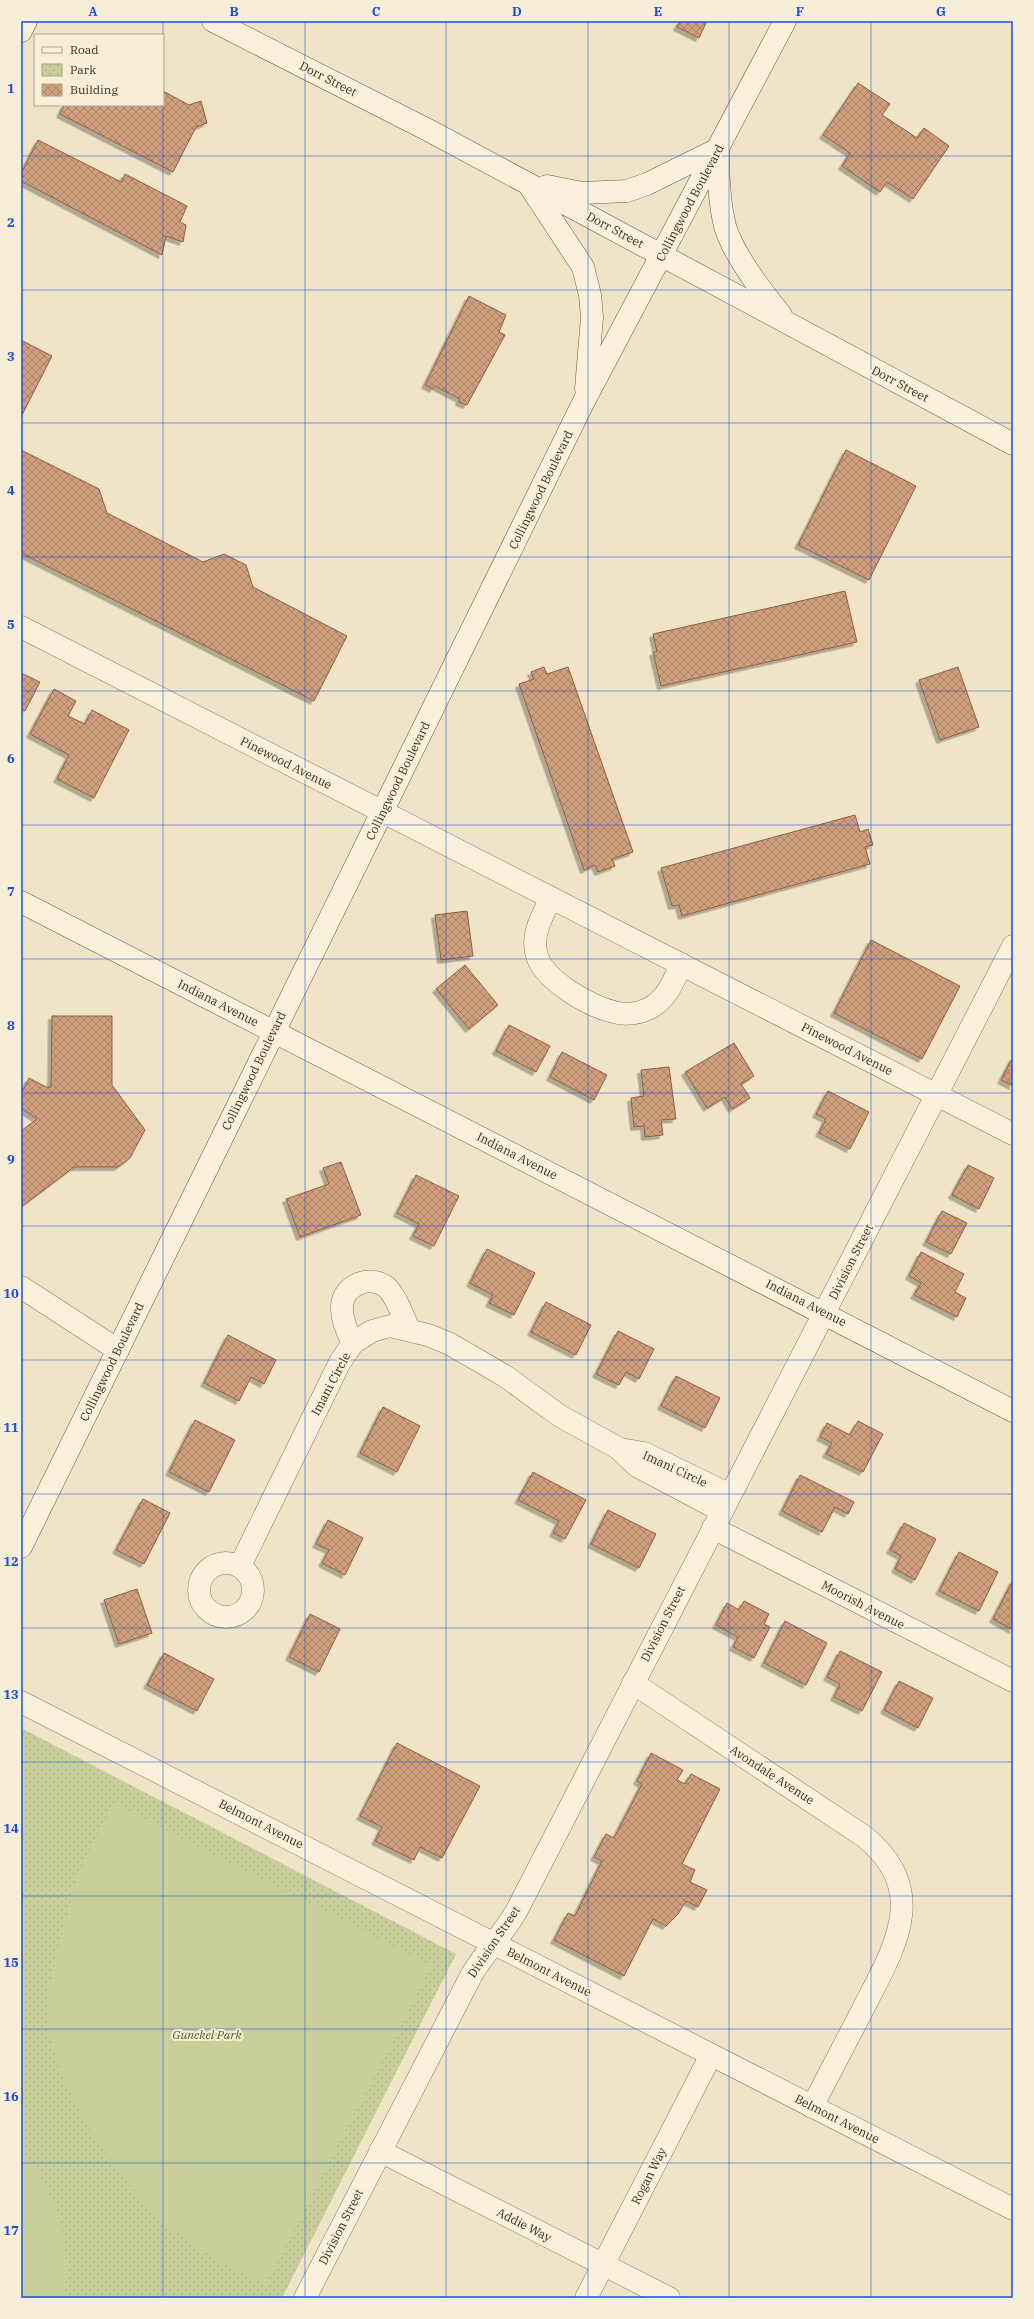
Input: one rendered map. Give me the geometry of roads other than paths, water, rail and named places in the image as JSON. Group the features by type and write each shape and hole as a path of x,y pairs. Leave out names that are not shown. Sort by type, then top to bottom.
{"street":[{"path":"21,31 26,21"},
{"name":"Dorr Street","path":"214,21 527,182 1013,444"},
{"name":"Collingwood Boulevard","path":"21,1547 273,1031 383,812 584,401 786,21"},
{"path":"527,182 582,193 627,190 648,184 718,149 718,172 725,227 763,294 788,324"},
{"path":"527,182 582,267 590,295 591,340 584,401"},
{"name":"Pinewood Avenue","path":"21,627 1013,1134"},
{"path":"551,898 537,928 535,951 538,960 551,979 567,990 612,1011 630,1014 641,1012 662,1000 681,964"},
{"name":"Indiana Avenue","path":"21,902 825,1313 1013,1411"},
{"name":"Division Street","path":"305,2298 472,1974 506,1929 517,1910 1013,946"},
{"path":"353,1343 347,1331 342,1304 347,1293 354,1285 363,1281 374,1281 386,1286 409,1329"},
{"path":"21,1287 118,1350"},
{"name":"Imani Circle","path":"240,1566 340,1362 353,1343 372,1331 390,1326 409,1329 445,1342 505,1376 560,1416 618,1448 644,1452 722,1511"},
{"name":"Moorish Avenue","path":"722,1511 1013,1682"},
{"name":"Avondale Avenue","path":"633,1683 865,1837 884,1856 898,1881 902,1914 894,1946 812,2107"},
{"name":"Belmont Avenue","path":"21,1702 1013,2209"},
{"name":"Rogan Way","path":"586,2298 604,2266 711,2055"},
{"name":"Addie Way","path":"380,2151 669,2298"}],"park label":[{"name":"Gunckel Park","path":"207,2035"}]}
